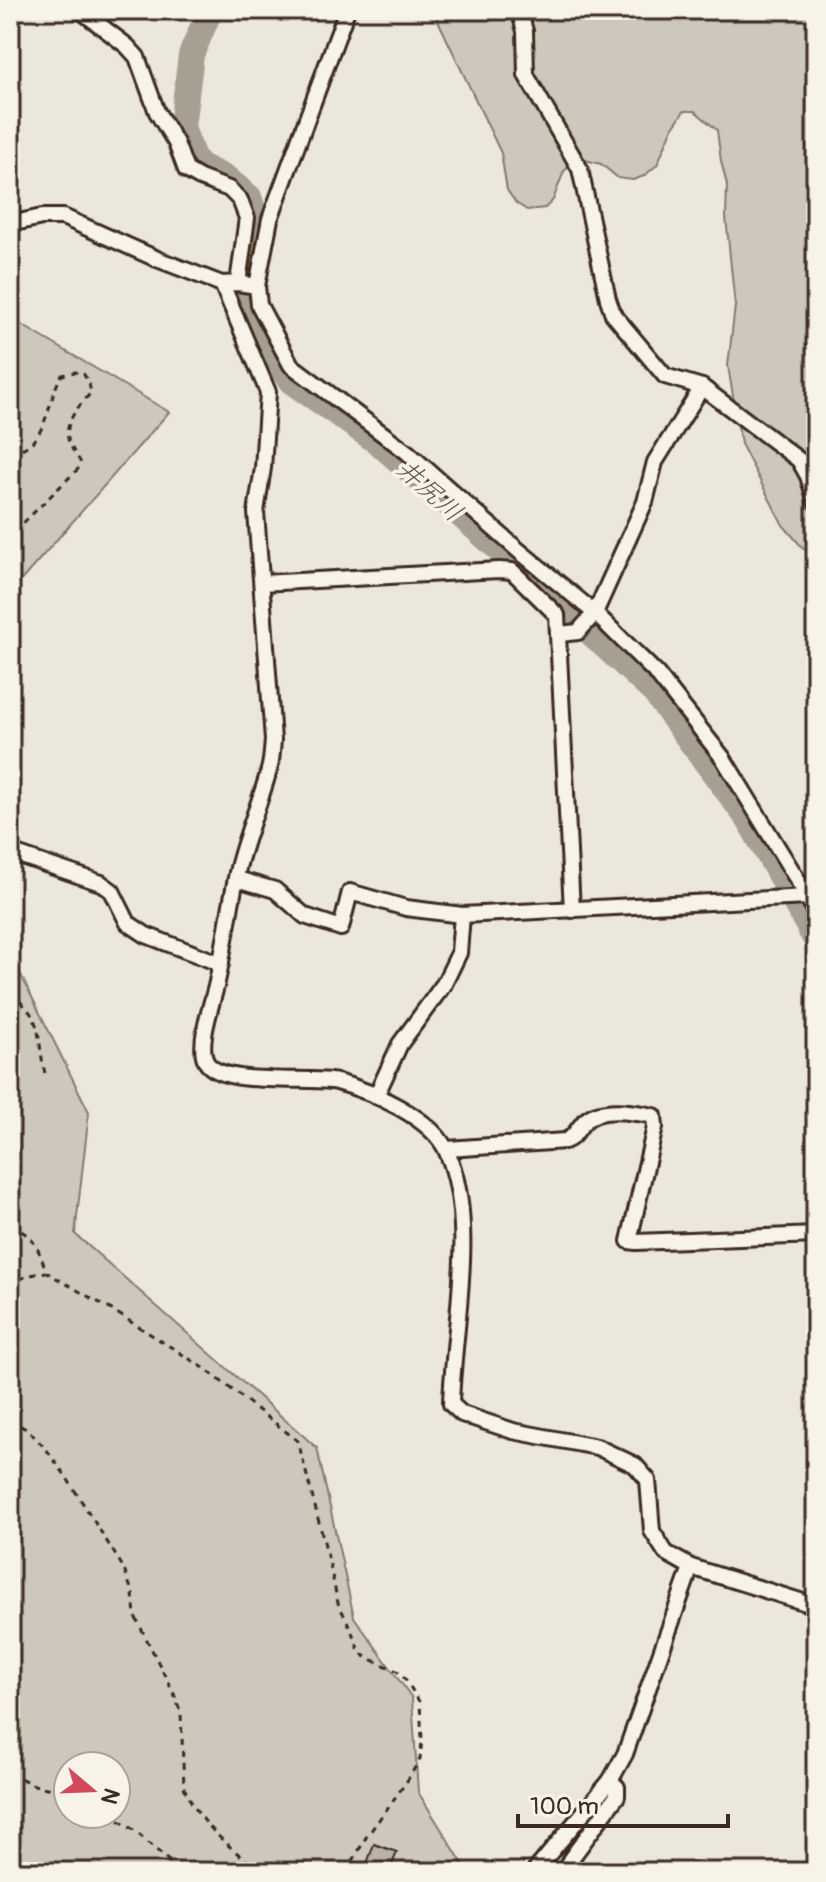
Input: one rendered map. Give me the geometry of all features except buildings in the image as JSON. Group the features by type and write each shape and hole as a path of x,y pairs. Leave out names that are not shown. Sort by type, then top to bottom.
{"street":[{"path":"80,10 137,57 157,112 176,143 186,170 229,189 240,200 247,218 247,284 291,365 407,452 595,613 657,674 723,758 808,897 816,916"},
{"path":"247,284 347,10"},
{"path":"519,10 525,31 526,75 580,169 613,314 665,376 702,387 799,460 816,502"},
{"path":"10,224 42,217 63,217 222,284 247,284"},
{"path":"222,284 268,392 263,468 256,512 273,740 270,767 242,855 203,1043 204,1059 209,1067 225,1075 335,1082 376,1096 423,1121 447,1149 459,1195 463,1240 451,1404 462,1414 513,1431 597,1447 635,1465 648,1480 652,1531 666,1553 691,1567 816,1606"},
{"path":"559,634 578,632 595,613 645,502 655,462 702,387"},
{"path":"262,583 512,571 557,615 572,910"},
{"path":"10,852 101,883 112,891 128,923 146,935 221,964"},
{"path":"237,879 275,890 305,916 341,928 350,892 406,908 462,915 808,897"},
{"path":"376,1096 400,1044 444,984 459,953 462,915"},
{"path":"447,1149 565,1141 573,1138 585,1120 610,1111 654,1116 655,1127 629,1241 816,1235"},
{"path":"534,1872 610,1781 625,1754 691,1567"},
{"path":"571,1872 566,1870 570,1860 617,1796 617,1787 610,1781"}],"path":[{"path":"10,451 19,451 36,440 62,375 83,373 91,393 73,415 68,430 69,441 81,463 80,467 10,536"},
{"path":"10,995 33,1014 45,1073"},
{"path":"10,1227 22,1230 30,1239 40,1253 46,1272"},
{"path":"10,1286 26,1276 46,1272 204,1368 298,1441 338,1603 358,1648 364,1656 397,1671 420,1703 420,1759 365,1839 347,1872"},
{"path":"10,1420 28,1430 46,1449 123,1567 133,1594 135,1616 181,1713 184,1787 206,1823 221,1840 260,1872"},
{"path":"10,1773 34,1785 52,1789"},
{"path":"132,1829 181,1872"}],"shaded area":[{"path":"433,10 816,10 816,557 801,546 783,525 741,444 728,366 735,306 726,217 727,185 717,130 695,111 684,111 673,127 657,165 644,176 633,180 618,178 601,164 581,159 564,171 553,200 545,208 527,210 516,203 507,190 501,153"},
{"path":"10,318 169,412 10,593"},
{"path":"10,953 89,1112 75,1234 317,1448 354,1617 412,1698 418,1792 468,1872 10,1872"}],"waterway":[{"name":"井尻川","path":"210,10 191,55 182,127 198,165 227,179 249,197 256,218 245,302 263,344 291,381 378,442 541,586 655,693 749,820 816,940"}]}
